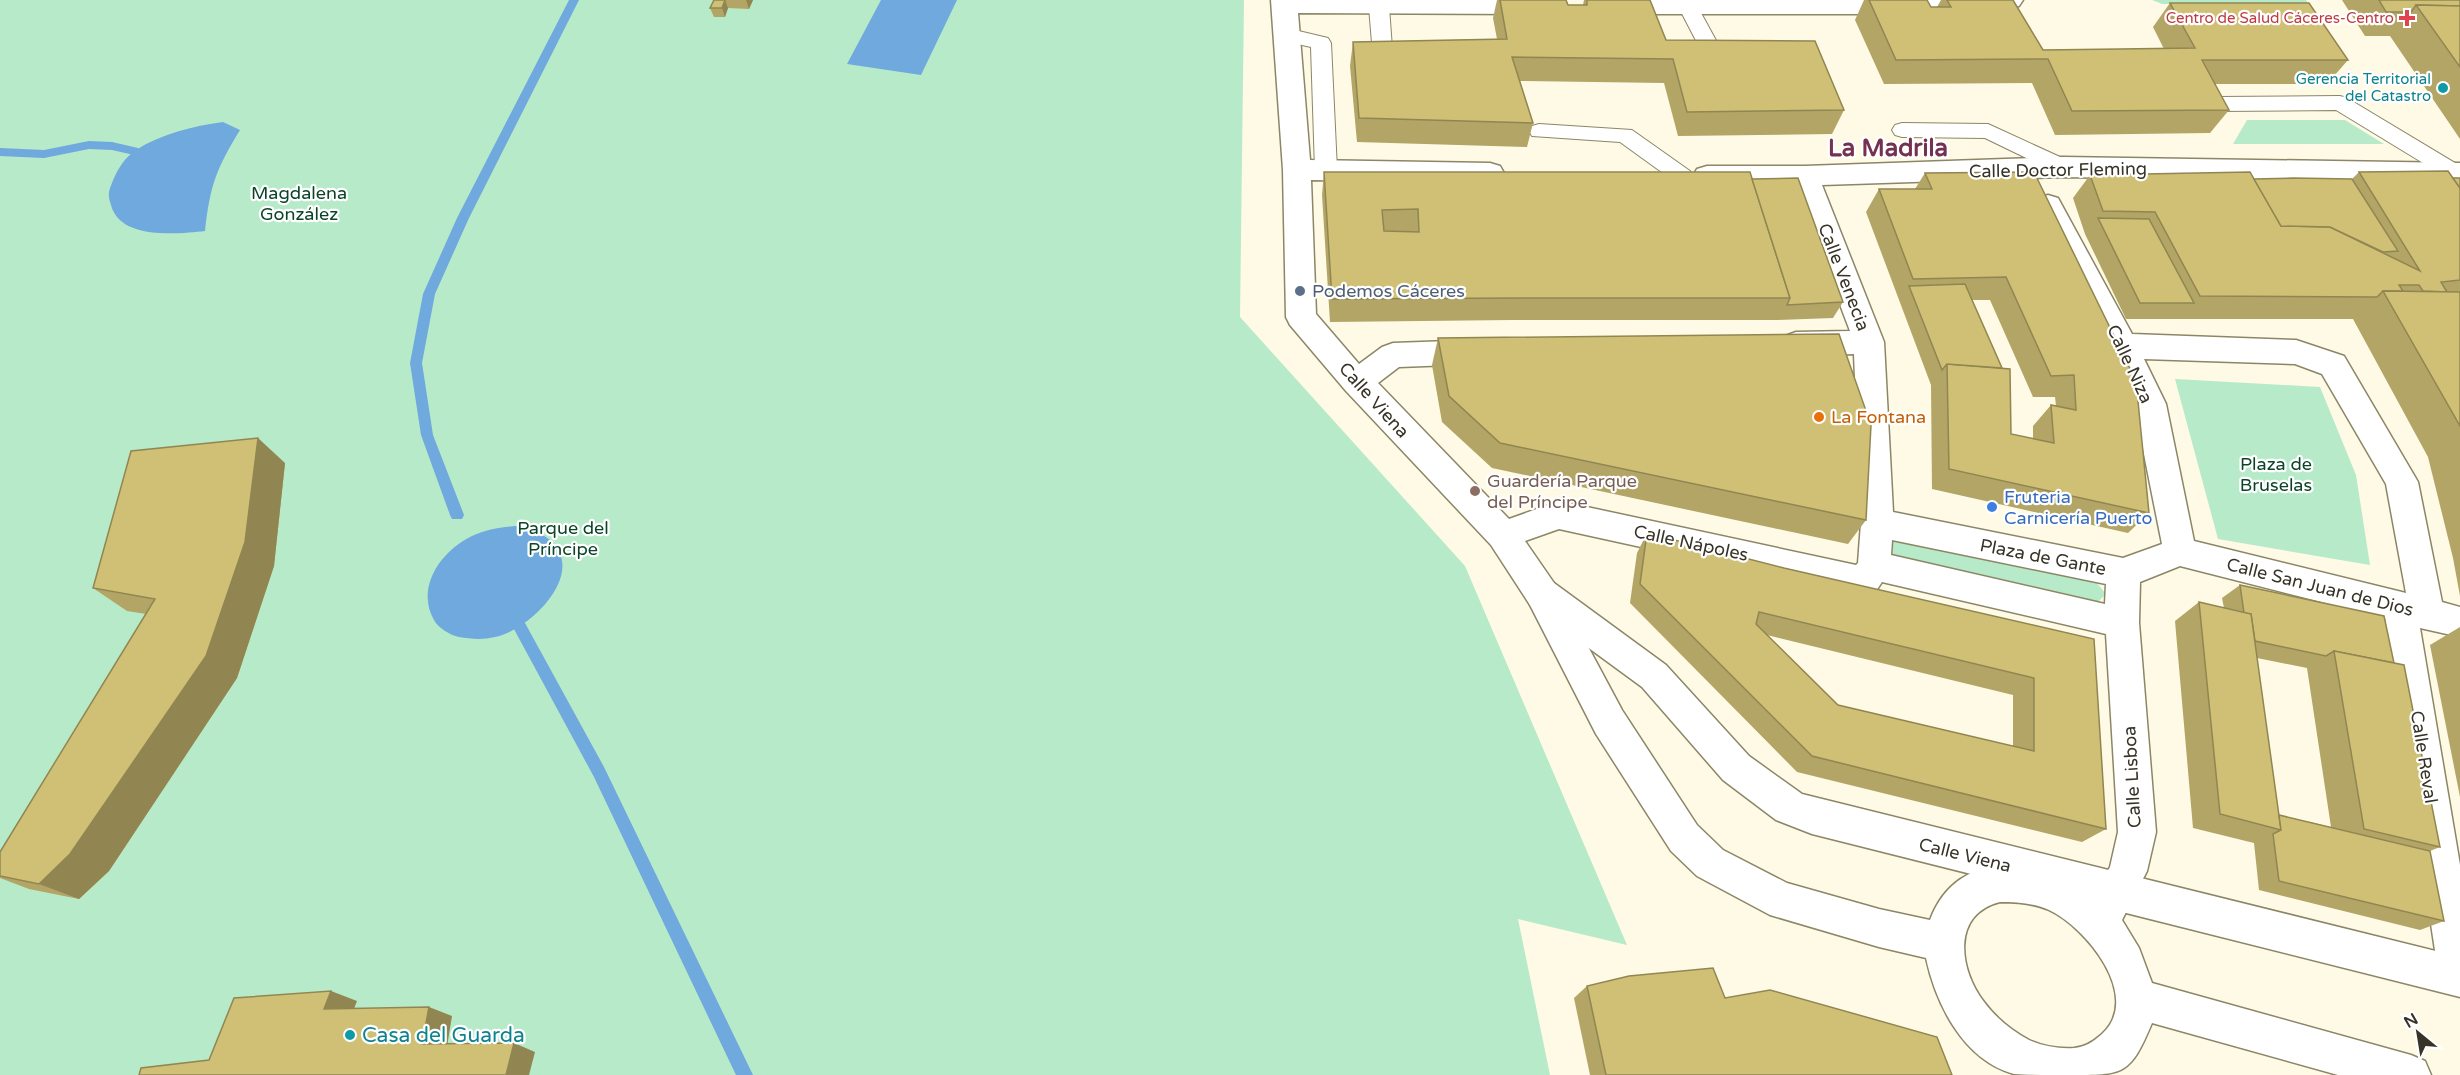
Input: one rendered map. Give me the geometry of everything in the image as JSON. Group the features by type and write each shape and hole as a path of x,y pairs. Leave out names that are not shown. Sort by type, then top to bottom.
{"street":[{"path":"1284,3 1379,7 2013,7"},
{"name":"Calle Viena","path":"1284,3 1286,35 1312,170 1301,317 1357,382 1503,535 1542,594 1609,722 1684,838 1710,863 1784,901 1879,928 1944,942"},
{"name":"Calle Doctor Fleming","path":"1635,175 1804,176 2063,167 2457,172"},
{"name":"Calle Niza","path":"2029,169 2123,346 2150,404 2180,552"},
{"path":"1312,170 1516,173"},
{"name":"Calle Venecia","path":"1804,176 1869,342 1877,523"},
{"path":"1764,345 1869,342"},
{"path":"2123,346 2296,352 2333,364 2402,483 2414,611"},
{"path":"1357,382 1393,355 1505,352"},
{"name":"Calle Nápoles","path":"1503,535 1558,515 1864,581 1874,566"},
{"path":"1877,523 1874,566 2122,622"},
{"name":"Plaza de Gante","path":"1877,523 2123,573 2122,622"},
{"path":"2123,573 2180,552"},
{"name":"Calle San Juan de Dios","path":"2180,552 2460,622"},
{"name":"Calle Viena","path":"1542,594 1654,676 1736,768 1789,807 1812,816 1992,862 2107,908 2459,977"},
{"name":"Calle Reval","path":"2414,611 2459,977"},
{"name":"Calle Lisboa","path":"2107,908 2128,871 2137,832 2122,622"},
{"path":"2000,883 2025,883 2050,890 2075,903 2107,908 2130,978 2134,998 2133,1018 2126,1037 2111,1063 2067,1069 2038,1064 2016,1064 1981,1030 1960,1002 1947,972 1944,942 1949,920 1961,902 1978,889 2000,883"},
{"path":"2134,998 2411,1075"}],"lane":[{"path":"1688,6 1711,51 1747,51"},
{"path":"1379,7 1383,55 1428,55"},
{"path":"2219,104 2340,103 2457,172"},
{"path":"1902,130 1988,131 2063,167"},
{"path":"1539,131 1625,135 1682,176"}],"green space":[{"name":"Parque del Príncipe","path":"0,0 1244,0 1240,317 1465,566 1627,945 1518,919 1550,1075 0,1075"},
{"path":"2152,0 2306,0 2309,5 2162,4"},
{"path":"2247,120 2345,120 2384,144 2233,144"},
{"name":"Plaza de Bruselas","path":"2175,379 2320,387 2356,475 2370,565 2218,539"},
{"path":"1889,536 2092,577 2106,594 2095,605 1893,560 1883,546"}],"water":[{"path":"881,0 957,0 921,75 847,64"},
{"path":"223,122 240,130 215,178 205,231 151,232 126,224 116,216 110,202 110,189 119,169 132,153 167,135 189,128"},
{"path":"517,526 546,537 560,553 562,568 559,583 550,598 524,624 495,637 482,639 456,636 438,626 429,607 428,595 430,583 442,560 461,542 472,536 494,529"}],"building":[{"path":"714,0 725,0 722,8 710,8"},
{"path":"1500,0 1566,0 1568,5 1587,5 1587,0 1650,0 1666,40 1815,41 1844,110 1687,112 1673,59 1512,57 1533,123 1359,118 1353,42 1507,39"},
{"path":"1869,0 1927,0 1931,7 1951,7 1947,0 2013,0 2043,50 2195,48 2170,3 2309,3 2348,60 2202,60 2229,110 2072,111 2048,59 1896,60"},
{"path":"2379,0 2460,0 2460,6 2416,5 2411,12 2386,12"},
{"path":"2416,5 2460,6 2460,67"},
{"path":"2448,171 2460,188 2460,280 2441,282 2447,292 2423,291 2419,285 2399,285 2403,291 2383,291 2377,297 2200,296 2155,212 2103,211 2090,175 2250,172 2281,226 2330,227 2420,271 2359,172"},
{"path":"1324,172 1750,172 1790,298 1519,298 1332,299","holes":["1418,209 1419,232 1384,231 1382,210"]},
{"path":"2034,172 2136,381 2149,513 1949,469 1947,364 2010,369 2011,434 2054,443 2051,405 2076,410 2074,375 2051,376 2006,277 1913,279 1879,189 1932,189 1925,173"},
{"path":"1798,178 1843,302 1787,305 1790,298 1752,179"},
{"path":"2453,178 2460,178 2460,188"},
{"path":"2254,179 2352,179 2398,251 2383,252 2330,227 2281,226"},
{"path":"2098,218 2149,219 2194,303 2140,303"},
{"path":"1965,284 2002,368 1947,364 1942,370 1909,286"},
{"path":"2383,291 2460,292 2460,426"},
{"path":"1839,334 1871,425 1866,520 1500,443 1449,396 1438,338"},
{"path":"258,438 245,542 206,656 70,854 39,884 0,876 0,852 155,599 93,588 131,451"},
{"path":"1647,533 1784,568 2094,639 2106,829 1812,756 1640,584","holes":["1759,612 2034,678 2034,751 1838,705 1756,624"]},
{"path":"2240,585 2384,616 2394,663 2334,651 2326,656 2255,641 2251,614 2244,613"},
{"path":"2199,602 2251,614 2281,830 2220,814"},
{"path":"2334,651 2404,665 2440,847 2364,829"},
{"path":"2279,815 2430,851 2444,921 2279,881 2273,834 2281,830"},
{"path":"1713,968 1725,998 1770,990 1937,1037 1952,1075 1606,1075 1587,986 1629,976"},
{"name":"Casa del Guarda","path":"331,991 324,1009 429,1007 422,1044 514,1043 506,1075 139,1075 141,1068 209,1060 234,998"}],"waterway":[{"path":"457,515 427,435 416,363 429,294 463,218 574,0"},
{"path":"0,152 44,154 89,145 112,146 134,151"},
{"path":"520,627 599,772 745,1075"}],"place":[{"name":"Centro de Salud Cáceres-Centro","path":"2407,18"},
{"name":"Gerencia Territorial del Catastro","path":"2443,88"},
{"name":"Podemos Cáceres","path":"1300,291"},
{"name":"La Fontana","path":"1819,417"},
{"name":"Guardería Parque del Príncipe","path":"1475,491"},
{"name":"Fruteria Carnicería Puerto","path":"1992,507"},
{"name":"Casa del Guarda","path":"350,1035"}],"district":[{"name":"La Madrila","path":"1888,148"}],"park label":[{"name":"Magdalena González","path":"299,203"}]}
